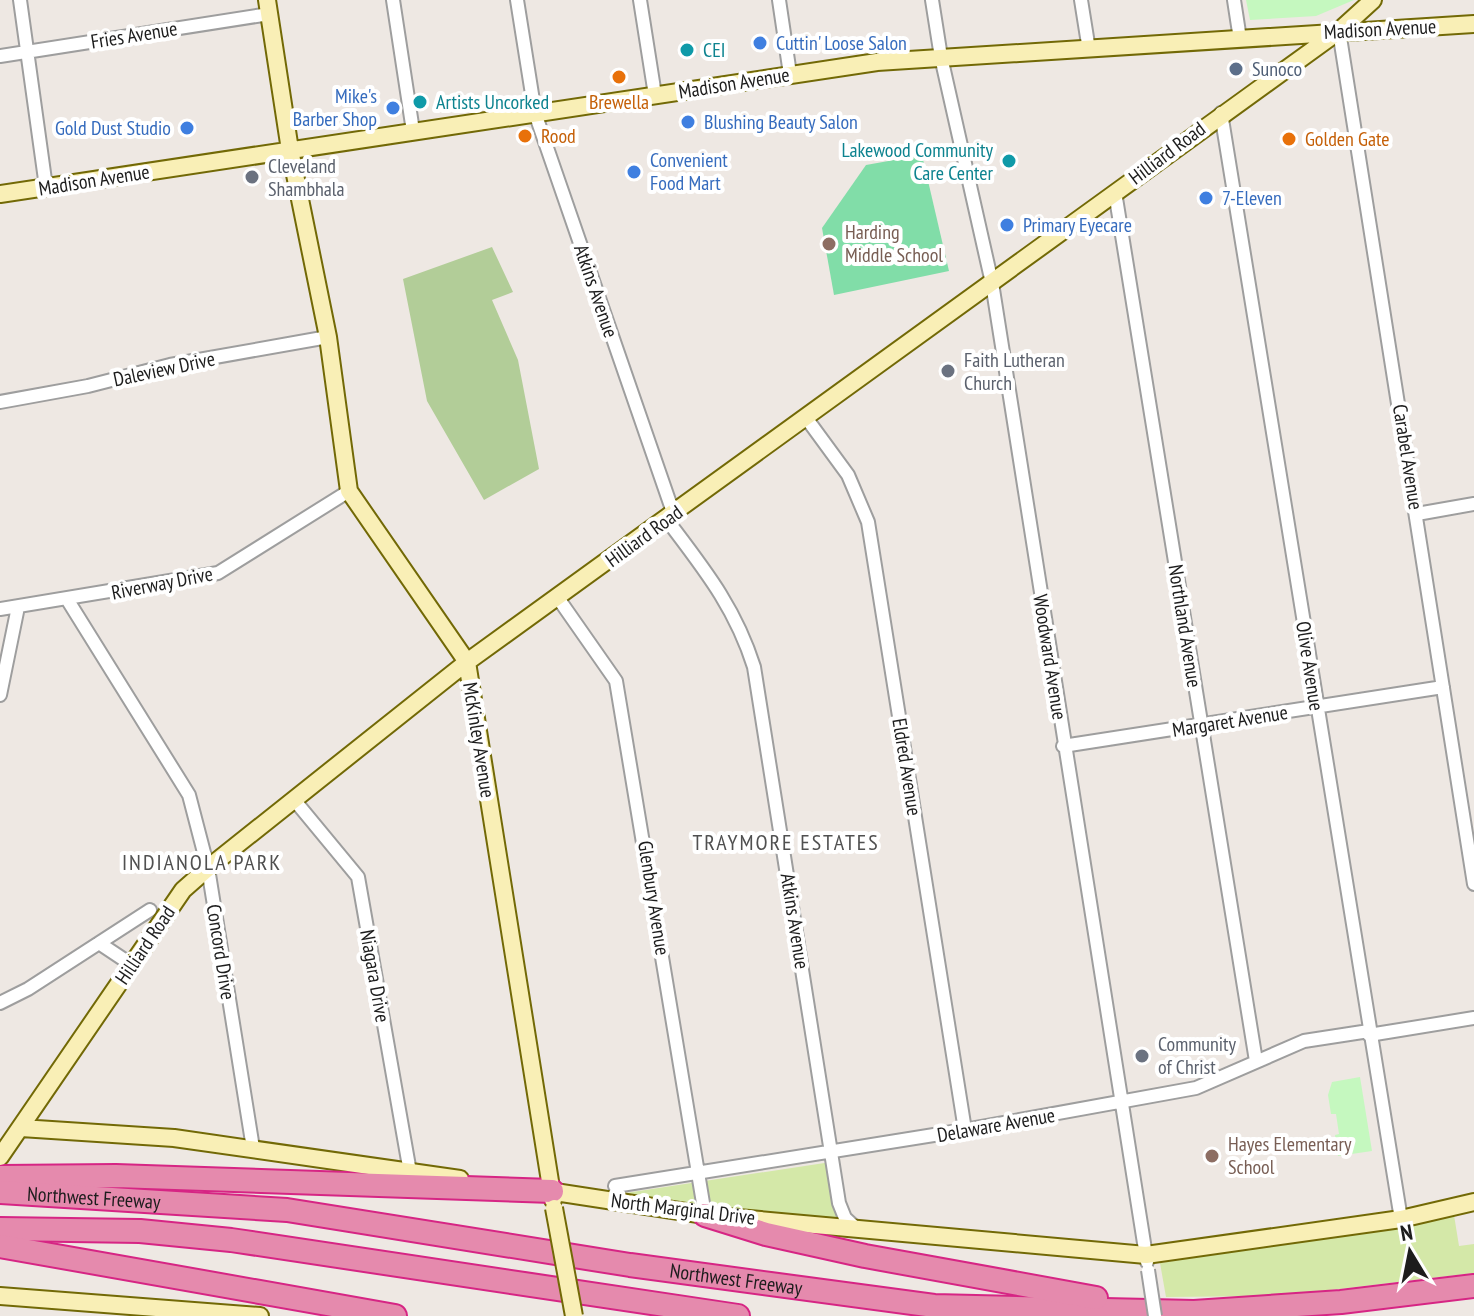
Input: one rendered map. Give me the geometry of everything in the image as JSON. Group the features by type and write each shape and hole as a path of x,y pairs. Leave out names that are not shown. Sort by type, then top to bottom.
{"highway":[{"path":"0,1177 116,1176 553,1200"},
{"name":"Northwest Freeway","path":"0,1192 287,1210 630,1265 934,1306 1194,1312 1341,1302 1474,1286"},
{"path":"705,1215 766,1234 837,1250 1089,1297 1178,1306 1341,1302"},
{"name":"Northwest Freeway","path":"0,1229 140,1231 231,1240 738,1316"},
{"path":"0,1246 395,1316"}],"main road":[{"name":"Hilliard Road","path":"1,1155 183,890 208,868 296,802 467,662 807,419 1221,113 1339,31 1373,0"},
{"name":"McKinley Avenue","path":"268,7 290,150 328,337 349,491 467,662 574,1316"},
{"name":"Madison Avenue","path":"0,194 790,74 941,57 1474,24"},
{"name":"North Marginal Drive","path":"21,1128 174,1138 253,1148 410,1172 553,1200 820,1224 1147,1262 1401,1219 1474,1202"},
{"path":"0,1296 260,1316"}],"street":[{"path":"20,0 46,187"},
{"path":"393,0 413,131"},
{"name":"Atkins Avenue","path":"517,0 535,113 670,517 724,595 742,630 754,667 839,1203 845,1218 857,1229"},
{"path":"640,0 655,95"},
{"path":"779,0 790,74"},
{"name":"Woodward Avenue","path":"932,0 941,57 992,283 1155,1316"},
{"path":"1081,0 1089,50"},
{"path":"1234,0 1240,39"},
{"name":"Fries Avenue","path":"0,56 268,7"},
{"name":"Carabel Avenue","path":"1339,31 1474,884"},
{"name":"Olive Avenue","path":"1221,113 1401,1219"},
{"name":"Northland Avenue","path":"1115,192 1256,1061"},
{"name":"Daleview Drive","path":"0,402 88,386 170,365 328,337"},
{"name":"Eldred Avenue","path":"807,419 848,475 868,522 965,1130"},
{"name":"Riverway Drive","path":"0,609 218,573 349,491"},
{"path":"1417,514 1474,504"},
{"name":"Glenbury Avenue","path":"558,598 616,681 705,1215"},
{"name":"Concord Drive","path":"67,599 179,776 196,816 208,868 253,1148"},
{"path":"0,695 18,607"},
{"name":"Margaret Avenue","path":"1063,746 1443,687"},
{"name":"Niagara Drive","path":"296,802 358,877 410,1172"},
{"path":"0,1003 150,910"},
{"path":"99,943 132,965"},
{"name":"Delaware Avenue","path":"615,1186 1121,1104 1196,1088 1304,1041 1474,1018"},
{"path":"820,1224 839,1203"}],"green space":[{"path":"1246,0 1354,0 1316,16 1250,20"},
{"path":"922,155 949,271 834,295 822,228 866,165"},
{"path":"492,247 513,292 492,300 518,360 539,469 484,500 427,401 403,279"},
{"path":"1360,1077 1372,1151 1338,1156 1336,1114 1331,1114 1328,1095 1332,1082"},
{"path":"831,1162 839,1214 833,1223 619,1194"},
{"path":"1454,1215 1459,1246 1474,1244 1474,1273 1280,1296 1166,1297 1160,1263"}],"place":[{"name":"Cuttin' Loose Salon","path":"760,43"},
{"name":"CEI","path":"687,50"},
{"name":"Sunoco","path":"1236,69"},
{"name":"Brewella","path":"619,77"},
{"name":"Artists Uncorked","path":"420,102"},
{"name":"Mike's Barber Shop","path":"393,108"},
{"name":"Blushing Beauty Salon","path":"688,122"},
{"name":"Gold Dust Studio","path":"187,128"},
{"name":"Rood","path":"525,136"},
{"name":"Golden Gate","path":"1289,139"},
{"name":"Lakewood Community Care Center","path":"1009,161"},
{"name":"Convenient Food Mart","path":"634,172"},
{"name":"Cleveland Shambhala","path":"252,177"},
{"name":"7-Eleven","path":"1206,198"},
{"name":"Primary Eyecare","path":"1007,225"},
{"name":"Harding Middle School","path":"829,244"},
{"name":"Faith Lutheran Church","path":"948,371"},
{"name":"Community of Christ","path":"1142,1056"},
{"name":"Hayes Elementary School","path":"1212,1156"}],"district":[{"name":"TRAYMORE ESTATES","path":"786,842"},
{"name":"INDIANOLA PARK","path":"202,862"}]}
